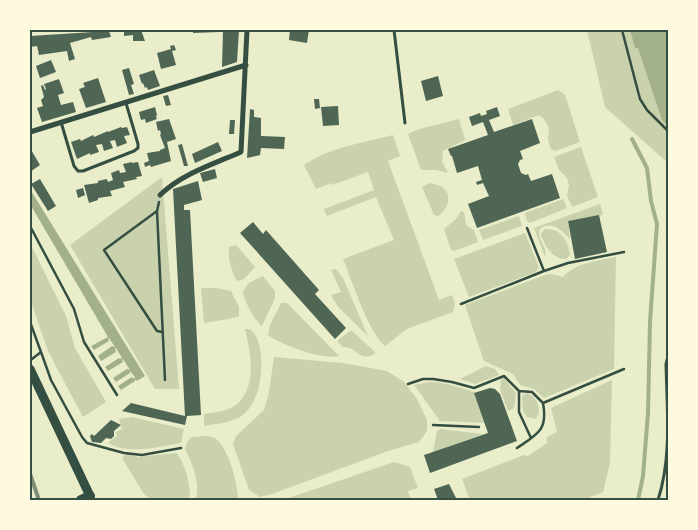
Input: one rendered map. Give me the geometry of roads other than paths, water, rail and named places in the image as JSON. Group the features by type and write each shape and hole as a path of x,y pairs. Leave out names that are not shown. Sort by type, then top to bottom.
{"main road":[{"path":"30,368 89,499"}],"street":[{"path":"160,195 171,185 190,174 241,152 247,30"},
{"path":"30,132 246,65"}],"lane":[{"path":"394,30 405,123"},
{"path":"61,122 74,166 78,171 83,171 138,148 126,103"},
{"path":"658,500 666,458 666,364 668,356"}],"waterway":[{"path":"632,139 647,168 651,201 657,224 650,322 648,413 643,476 638,500"}],"railway":[{"path":"30,474 39,500"}]}
